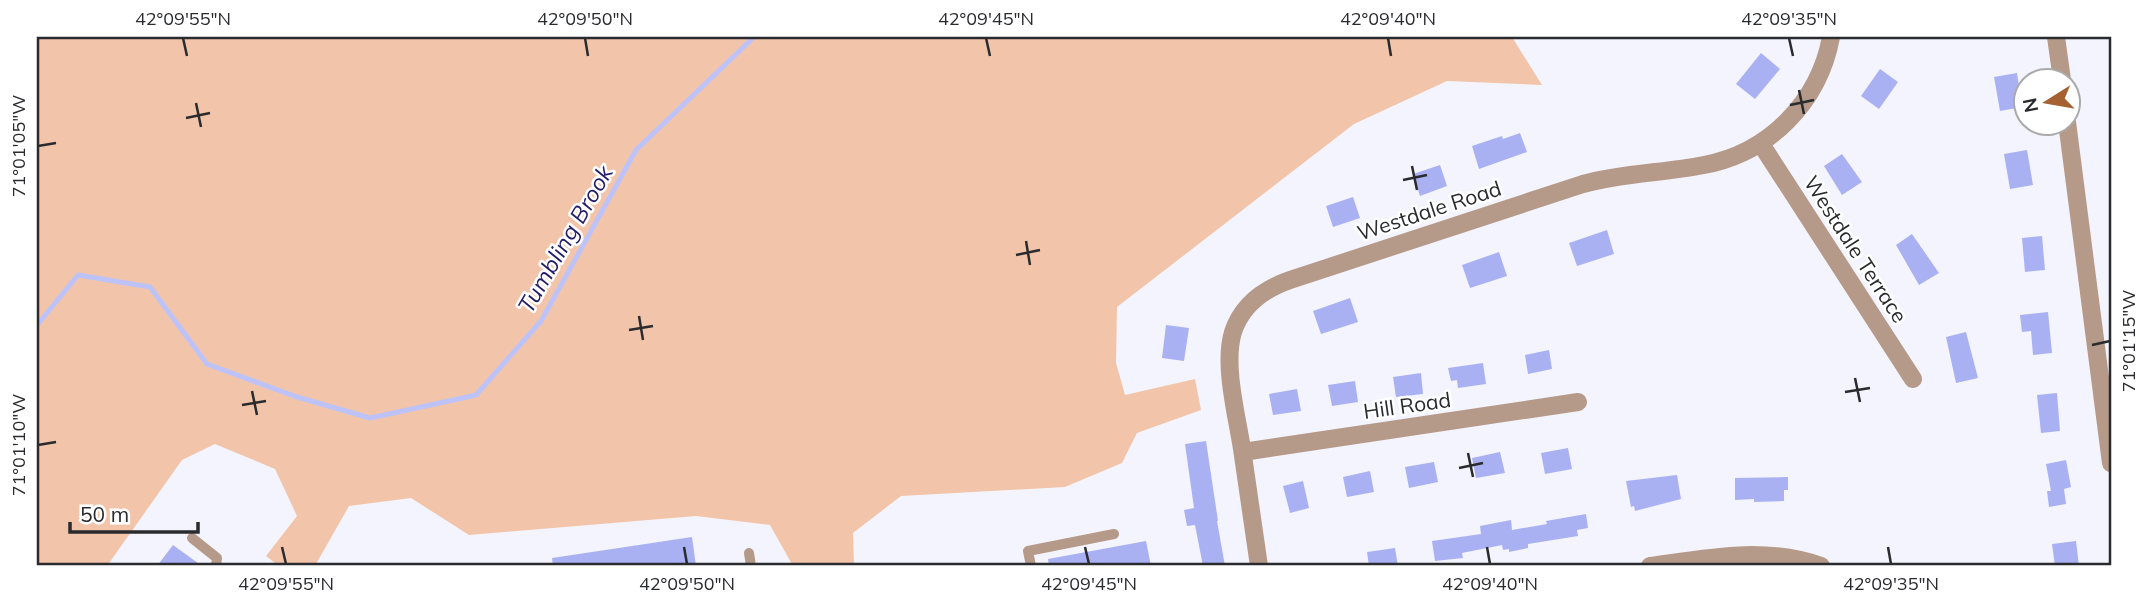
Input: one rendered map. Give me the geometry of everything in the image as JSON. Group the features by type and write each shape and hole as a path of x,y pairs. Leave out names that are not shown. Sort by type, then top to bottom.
{"street":[{"name":"Westdale Road","path":"1259,566 1231,376 1231,340 1242,313 1265,291 1290,280 1583,184 1712,164 1741,154 1760,144 1789,120 1811,92 1826,60 1831,37"},
{"path":"2056,37 2060,66"},
{"path":"2069,136 2111,463"},
{"name":"Westdale Terrace","path":"1760,144 1913,379"},
{"name":"Hill Road","path":"1243,452 1578,402"},
{"path":"1650,566 1748,554 1784,556 1821,566"}],"lane":[{"path":"1031,566 1028,551 1114,534"},
{"path":"192,537 217,558 216,566"},
{"path":"749,554 751,566"}],"shaded area":[{"path":"37,37 1512,37 1542,85 1447,81 1354,124 1117,307 1116,363 1125,395 1195,379 1201,410 1137,433 1122,463 1065,487 901,496 853,533 854,566 793,566 770,525 696,516 469,535 411,498 349,506 316,564 279,566 266,556 297,516 275,469 215,444 182,460 107,566 37,566"}],"building":[{"path":"1761,53 1780,69 1755,99 1736,84"},
{"path":"1880,69 1898,82 1879,109 1861,96"},
{"path":"2011,74 2011,109 2000,111 1994,77"},
{"path":"1520,133 1527,152 1479,169 1472,146"},
{"path":"2027,150 2033,185 2010,189 2004,154"},
{"path":"1842,154 1862,182 1842,195 1824,166"},
{"path":"1440,165 1447,186 1420,196 1413,174"},
{"path":"1353,197 1360,218 1333,227 1326,206"},
{"path":"1607,230 1614,254 1577,266 1569,243"},
{"path":"1912,234 1939,273 1919,285 1896,245"},
{"path":"2042,236 2045,270 2025,272 2022,238"},
{"path":"1499,252 1507,276 1470,288 1462,265"},
{"path":"1350,298 1358,322 1321,334 1313,311"},
{"path":"2048,312 2052,353 2033,355 2031,331 2022,332 2020,315"},
{"path":"1166,325 1189,328 1184,361 1162,358"},
{"path":"1966,332 1978,378 1956,383 1946,337"},
{"path":"1549,350 1552,369 1528,374 1525,355"},
{"path":"1483,363 1486,384 1458,388 1457,380 1451,381 1448,368"},
{"path":"1421,373 1423,394 1396,397 1393,377"},
{"path":"1355,381 1358,402 1332,406 1328,385"},
{"path":"1297,389 1301,411 1273,415 1269,394"},
{"path":"2057,393 2060,431 2041,433 2037,395"},
{"path":"1206,441 1225,566 1203,566 1195,525 1187,526 1184,510 1194,508 1185,444"},
{"path":"1568,448 1572,469 1545,474 1541,453"},
{"path":"1500,452 1505,473 1476,478 1472,458"},
{"path":"2066,460 2071,487 2064,489 2066,504 2049,507 2047,491 2051,491 2046,464"},
{"path":"1434,462 1438,482 1409,488 1405,467"},
{"path":"1370,471 1374,492 1347,497 1343,477"},
{"path":"1677,475 1681,499 1635,511 1634,506 1631,507 1626,481"},
{"path":"1788,477 1788,490 1784,490 1784,501 1735,500 1735,478"},
{"path":"1303,481 1309,508 1290,513 1283,486"},
{"path":"1586,514 1588,528 1577,530 1578,536 1528,544 1528,548 1509,552 1509,549 1503,550 1502,545 1462,553 1463,558 1435,561 1432,541 1481,534 1480,526 1511,520 1512,530"},
{"path":"692,537 696,566 553,566 552,558"},
{"path":"1146,541 1151,566 1049,566 1048,559"},
{"path":"2076,541 2079,566 2055,566 2052,544"},
{"path":"173,545 202,566 157,566"},
{"path":"1395,548 1398,566 1369,566 1367,552"}],"waterway":[{"name":"Tumbling Brook","path":"37,325 78,275 150,287 207,364 297,397 370,418 476,395 541,321 636,150 754,37"}]}
